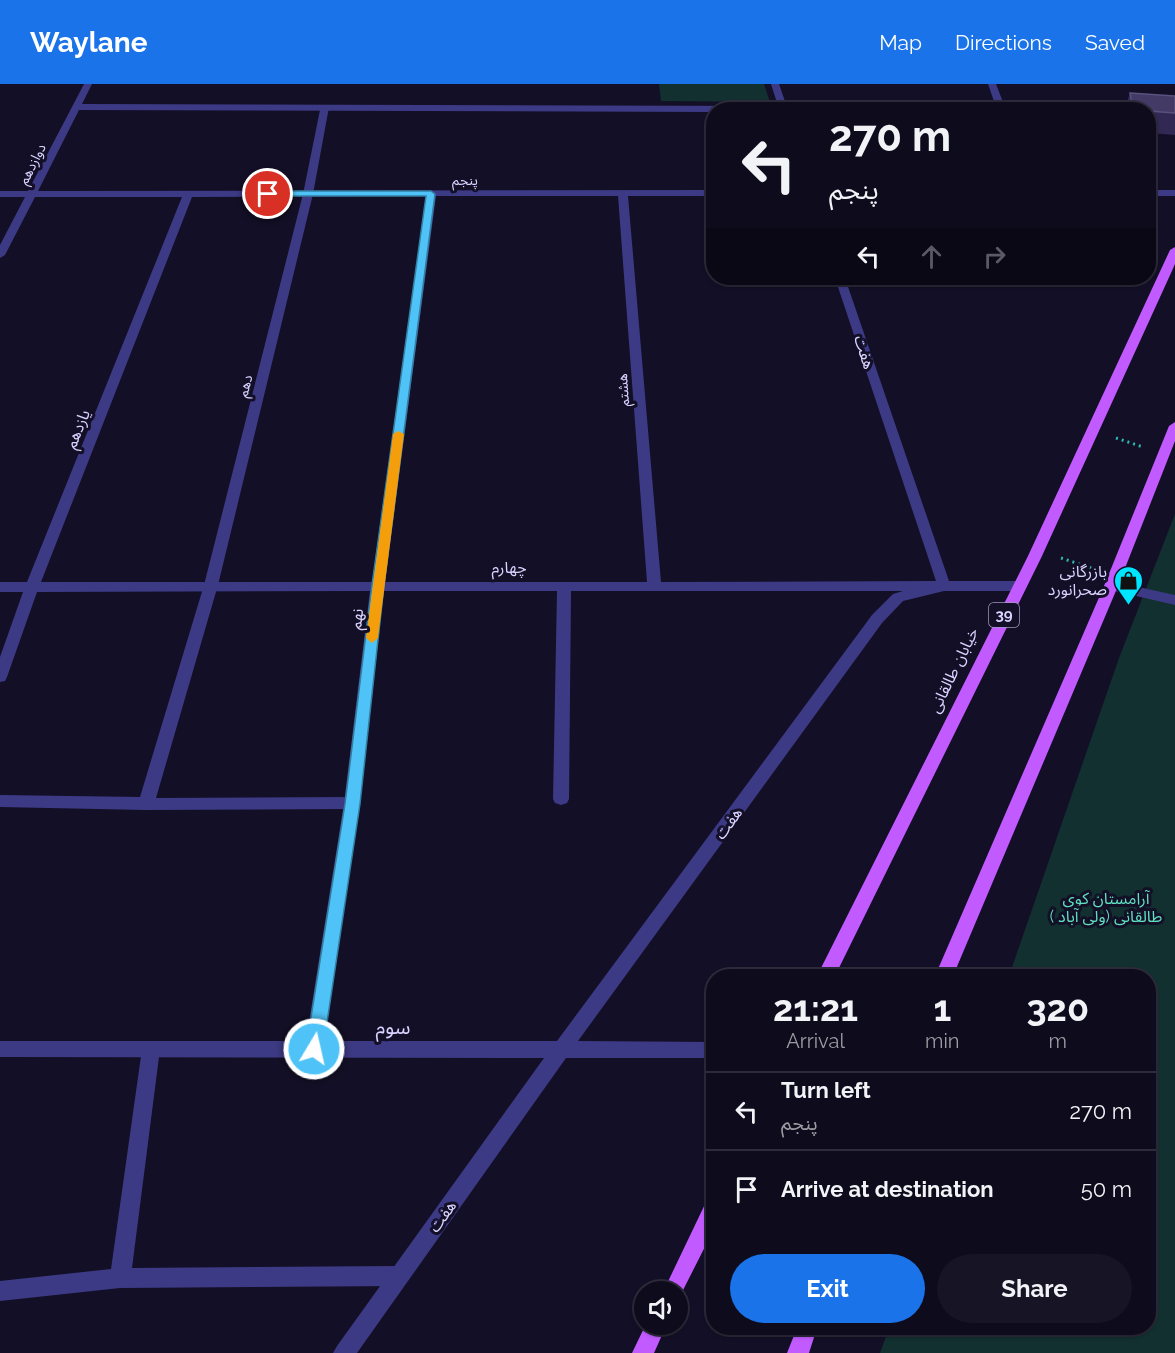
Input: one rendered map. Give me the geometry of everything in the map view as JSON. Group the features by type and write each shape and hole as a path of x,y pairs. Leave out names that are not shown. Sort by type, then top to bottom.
{"main road":[{"name":"خیابان طالقانی","path":"829,969 1018,586 1038,550 1171,272 1175,250"},
{"path":"947,969 1113,581 1175,426"},
{"path":"678,1281 706,1224"},
{"path":"643,1353 652,1335"},
{"path":"798,1353 804,1335"}],"street":[{"name":"دوازدهم","path":"0,255 88,84"},
{"path":"776,84 782,102"},
{"path":"992,84 999,102"},
{"path":"77,107 706,109"},
{"name":"دهم","path":"146,804 211,585 309,194 324,107"},
{"name":"هشتم","path":"623,193 654,585"},
{"name":"پنجم","path":"0,194 706,193"},
{"path":"1156,193 1175,193"},
{"name":"یازدهم","path":"0,677 32,586 188,194"},
{"name":"نهم","path":"314,1049 352,804 378,585 431,194"},
{"name":"هفت","path":"344,1353 561,1050 877,619 898,597 944,586 842,285"},
{"path":"1113,581 1175,600"},
{"path":"561,799 564,585"},
{"name":"چهارم","path":"0,587 1018,586"},
{"path":"0,801 352,804"},
{"name":"سوم","path":"0,1049 706,1050"},
{"path":"120,1278 152,1049"},
{"path":"0,1291 120,1278 399,1276"}],"path":[{"path":"1093,431 1164,454"},
{"path":"1038,550 1113,581"}],"green space":[{"path":"659,84 764,84 770,102 661,101"},
{"name":"آرامستان کوی طالقانی (ولی آباد )","path":"1175,514 1175,1353 880,1353 886,1335 1156,1335 1156,969 1011,969 1119,658"}],"building":[{"path":"1130,93 1175,96 1175,113 1156,112 1156,102 1132,102"}],"slow traffic":[{"path":"372,638 398,434"}],"place":[{"name":"بازرگانی صحرانورد","path":"1128,606"}],"route":[{"path":"268,194 431,194 378,585 352,804 314,1049"}]}
